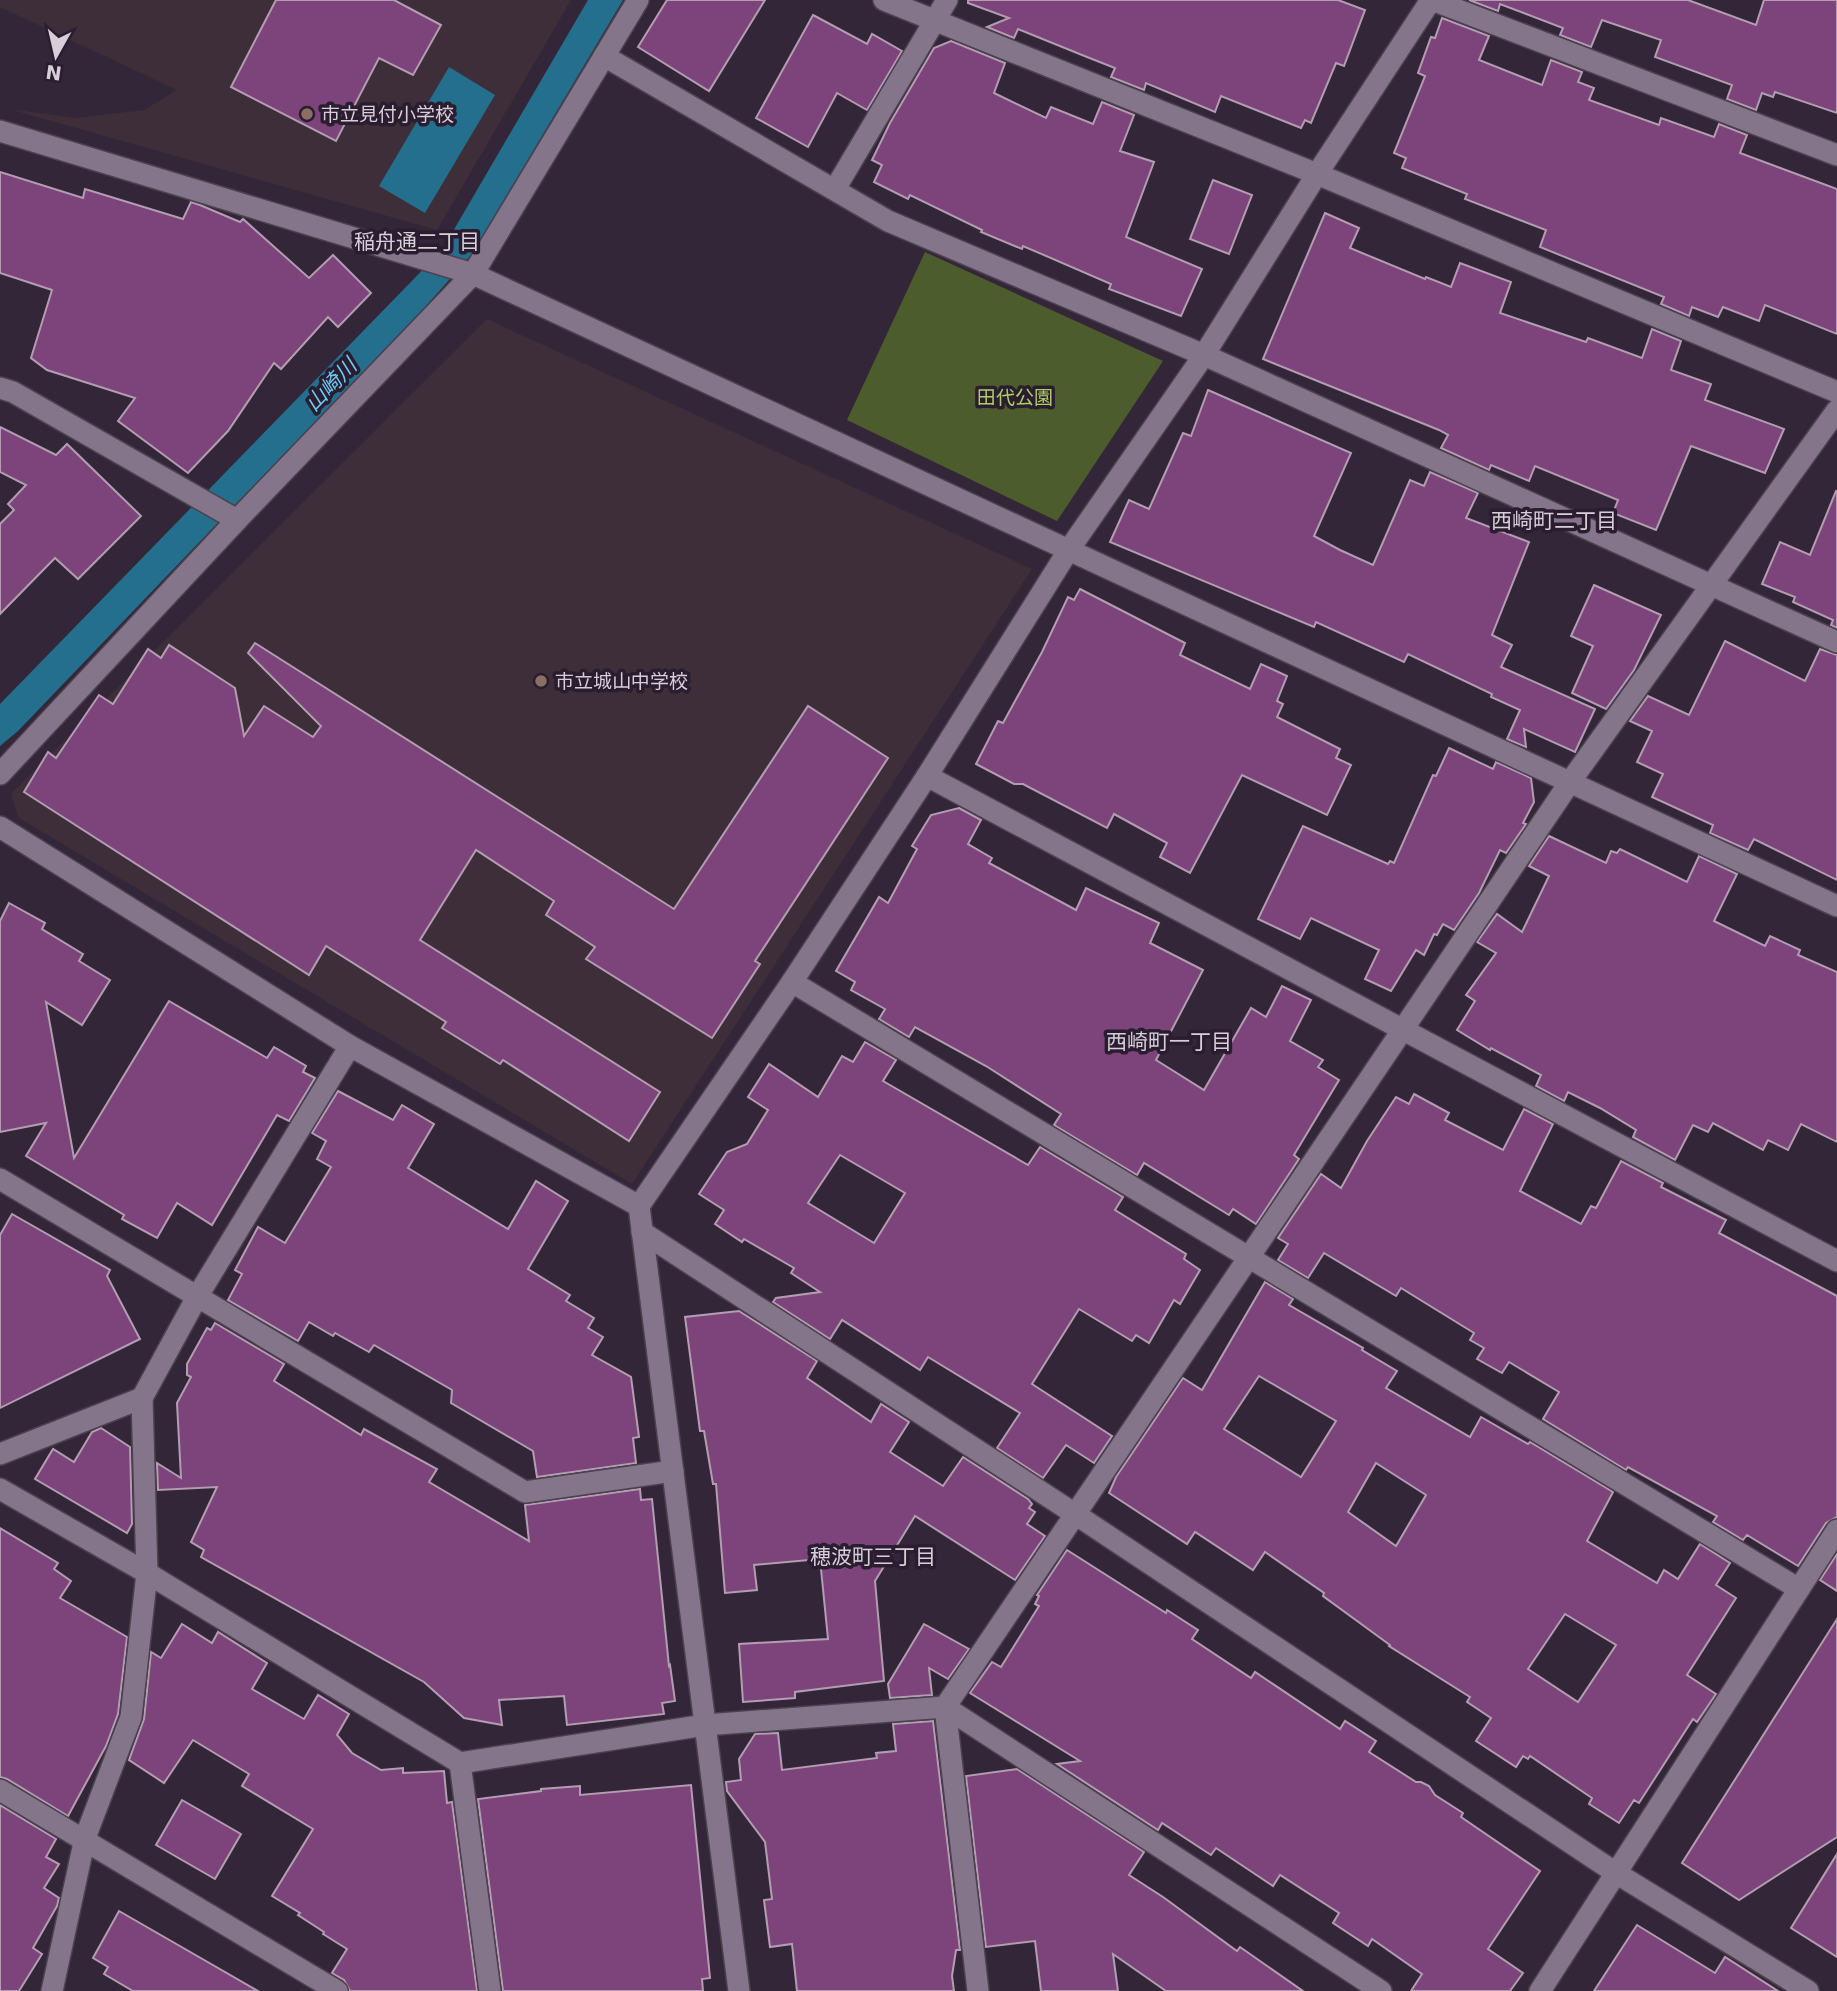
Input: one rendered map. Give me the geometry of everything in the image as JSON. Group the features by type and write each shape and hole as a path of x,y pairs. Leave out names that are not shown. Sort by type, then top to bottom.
{"street":[{"path":"0,774 236,519 471,274 638,0"},
{"path":"884,0 1317,174 1837,392"},
{"path":"835,189 947,0"},
{"path":"739,1991 639,1206 792,982 927,776 1068,551 1204,355 1317,174 1431,0 1837,155"},
{"path":"604,56 888,220 1204,355 1837,642"},
{"path":"0,131 471,274 1837,906"},
{"path":"0,388 236,519"},
{"path":"978,1991 945,1707 1570,782 1837,410"},
{"path":"927,776 1837,1261"},
{"path":"0,827 350,1046 639,1206"},
{"path":"792,982 1798,1589"},
{"path":"52,1991 85,1838 131,1717 147,1573 142,1398 197,1297 350,1046"},
{"path":"0,1179 525,1492 673,1471"},
{"path":"642,1232 1075,1514 1616,1873 1808,1991"},
{"path":"0,1454 142,1398"},
{"path":"0,1489 147,1573 460,1763 705,1725 945,1707 1381,1991"},
{"path":"1540,1991 1837,1530"},
{"path":"460,1763 490,1991"},
{"path":"0,1790 85,1838 337,1991"}],"shaded area":[{"name":"市立見付小学校","path":"0,0 571,0 437,230 9,109 76,118 144,110 177,90 0,7"},
{"name":"市立城山中学校","path":"487,319 1032,569 632,1184 19,818 11,794"}],"green space":[{"name":"田代公園","path":"925,252 1163,361 1057,521 847,420"}],"water":[{"name":"山崎川","path":"588,0 623,0 471,255 426,306 18,731 0,746 0,704 442,250"},
{"path":"449,67 495,95 425,213 379,186"}],"building":[{"path":"276,0 394,0 441,25 413,75 379,58 336,141 231,87"},
{"path":"667,0 765,0 709,91 638,47"},
{"path":"968,0 1338,0 1365,10 1344,66 1336,63 1311,123 1305,120 1301,128 1221,96 1215,112 1146,83 1144,90 1111,77 1115,68 1018,29 1014,38 987,27 1009,18 968,3"},
{"path":"1469,0 1688,0 1756,25 1764,0 1837,0 1837,113 1775,92 1773,97 1762,93 1756,110 1727,99 1732,85 1655,57 1661,40 1602,20 1591,47 1560,35 1563,28 1500,4 1498,11"},
{"path":"813,15 867,44 872,34 902,51 867,110 837,93 808,147 756,118"},
{"path":"1442,18 1489,36 1479,60 1542,85 1551,60 1582,72 1578,82 1594,88 1589,100 1659,125 1661,118 1714,137 1719,124 1747,135 1740,153 1837,189 1837,334 1765,305 1759,321 1723,307 1718,317 1692,307 1689,316 1661,304 1664,297 1540,247 1546,230 1465,199 1467,194 1402,168 1406,158 1394,153 1425,76 1418,73 1431,37 1435,38"},
{"path":"951,41 1005,63 994,93 1046,118 1051,107 1093,124 1102,102 1134,115 1120,151 1154,162 1126,237 1202,269 1181,316 1109,289 1111,284 1023,246 1022,249 981,232 982,230 910,195 908,199 874,182 882,165 872,160 890,123 934,48"},
{"path":"0,172 83,198 85,189 183,219 191,202 240,222 243,219 309,278 333,255 371,293 338,327 328,317 281,369 274,363 228,431 188,473 118,421 135,398 47,370 31,358 52,290 0,273"},
{"path":"1213,180 1252,195 1229,254 1190,239"},
{"path":"1325,213 1359,228 1350,248 1425,279 1426,277 1451,287 1460,263 1511,282 1500,313 1586,342 1588,338 1642,358 1652,329 1681,341 1671,370 1711,384 1705,400 1784,429 1765,473 1691,446 1656,530 1613,513 1618,500 1535,466 1529,481 1491,465 1489,470 1441,448 1448,435 1439,430 1263,359"},
{"path":"1208,390 1351,453 1314,536 1340,550 1373,565 1410,480 1424,486 1430,472 1478,493 1466,518 1529,542 1492,635 1512,645 1501,667 1595,709 1575,752 1524,729 1526,747 1507,739 1520,710 1408,654 1404,662 1316,622 1314,627 1110,542 1129,500 1149,509 1183,433 1191,436"},
{"path":"0,427 56,455 67,444 141,516 78,579 55,558 0,614 0,524 14,510 8,504 26,485 0,472"},
{"path":"1836,491 1837,628 1831,625 1833,620 1793,602 1795,597 1762,584 1780,542 1810,555"},
{"path":"1594,585 1661,615 1634,670 1606,709 1572,693 1593,646 1571,636"},
{"path":"1080,589 1185,643 1180,655 1250,689 1261,664 1287,676 1277,701 1283,704 1277,717 1340,749 1336,758 1351,765 1327,815 1242,775 1190,873 1160,857 1167,843 1114,814 1107,828 1023,784 1014,784 976,764 998,721 1003,723 1042,652 1068,597 1074,600"},
{"path":"1725,641 1805,681 1820,649 1837,655 1837,880 1754,839 1748,850 1710,833 1713,825 1652,797 1663,774 1637,762 1652,731 1630,721 1648,696 1689,715"},
{"path":"255,643 674,909 808,706 888,758 755,961 760,964 712,1038 586,959 595,947 546,915 554,901 476,850 420,940 660,1092 629,1141 503,1060 500,1064 442,1028 446,1022 326,946 309,975 24,792 48,752 56,758 99,695 113,704 148,649 161,658 169,645 235,688 244,736 264,706 313,737 321,726 248,653"},
{"path":"1449,748 1493,769 1496,762 1531,778 1534,802 1523,823 1526,824 1506,853 1500,850 1479,893 1454,930 1443,924 1437,935 1434,934 1424,955 1416,950 1391,991 1365,979 1379,950 1311,918 1300,939 1258,919 1303,826 1388,864 1390,861 1394,863 1433,775 1436,776"},
{"path":"959,808 981,820 968,844 992,858 989,863 1076,910 1086,888 1159,923 1150,943 1203,970 1156,1060 1204,1090 1251,1008 1266,1017 1282,986 1311,1000 1290,1041 1323,1060 1318,1067 1339,1080 1294,1155 1299,1159 1256,1224 1233,1209 1229,1215 1144,1163 1137,1175 1054,1125 1061,1114 986,1066 915,1027 909,1037 879,1019 885,1009 851,990 855,982 836,971 879,897 888,903 917,849 912,846 931,815"},
{"path":"1549,836 1606,863 1611,851 1617,853 1620,849 1687,882 1699,856 1737,874 1714,921 1765,946 1770,936 1800,950 1798,955 1837,972 1837,1142 1801,1124 1788,1150 1768,1140 1763,1150 1713,1123 1708,1132 1693,1125 1675,1160 1633,1137 1636,1130 1600,1108 1568,1092 1564,1101 1536,1086 1541,1075 1457,1030 1475,1001 1466,995 1496,953 1477,942 1497,914 1522,932 1549,876 1529,866"},
{"path":"9,903 45,923 42,929 83,954 79,961 110,980 82,1025 46,1002 74,1158 169,1001 267,1058 274,1047 306,1066 303,1072 315,1078 289,1121 277,1115 212,1225 177,1203 157,1238 122,1219 124,1215 26,1156 46,1123 0,1132 0,921"},
{"path":"865,1042 896,1060 883,1081 1028,1165 1040,1147 1123,1197 1115,1210 1186,1254 1184,1259 1200,1270 1180,1304 1174,1300 1149,1343 1136,1335 1132,1341 1079,1309 1032,1384 1112,1436 1094,1463 1066,1445 1043,1478 997,1448 1020,1413 928,1357 920,1370 842,1320 830,1339 773,1302 776,1298 820,1292 791,1273 794,1268 744,1239 742,1242 715,1224 724,1210 699,1194 727,1152 747,1144 768,1110 748,1097 769,1064 818,1097 842,1056 853,1062","holes":["840,1155 905,1193 874,1243 808,1203"]},
{"path":"338,1091 393,1120 402,1105 434,1124 408,1168 508,1229 536,1181 568,1201 528,1269 570,1295 566,1301 594,1318 588,1328 603,1337 592,1355 631,1377 639,1437 633,1438 636,1463 537,1477 533,1451 451,1403 452,1390 374,1345 369,1352 309,1322 298,1341 228,1300 242,1274 235,1270 258,1227 285,1243 331,1167 317,1159 326,1141 312,1133"},
{"path":"1414,1094 1449,1113 1445,1120 1503,1150 1524,1109 1553,1124 1520,1191 1581,1224 1591,1206 1596,1208 1621,1161 1663,1183 1661,1187 1726,1220 1719,1233 1837,1296 1837,1517 1826,1523 1798,1566 1747,1535 1743,1540 1713,1522 1717,1516 1628,1467 1626,1470 1543,1419 1559,1392 1509,1362 1502,1373 1477,1359 1484,1348 1470,1340 1474,1333 1401,1288 1396,1296 1324,1253 1308,1278 1278,1260 1288,1244 1278,1238 1321,1174 1341,1188 1396,1097 1409,1104"},
{"path":"12,1214 110,1270 107,1276 140,1339 0,1408 0,1235"},
{"path":"1265,1282 1293,1299 1289,1305 1397,1371 1386,1388 1470,1437 1481,1417 1528,1444 1530,1442 1613,1492 1587,1541 1657,1583 1664,1570 1678,1579 1700,1544 1730,1563 1716,1585 1736,1598 1687,1675 1716,1694 1697,1722 1693,1719 1639,1803 1634,1800 1619,1823 1589,1804 1592,1798 1530,1756 1528,1759 1523,1756 1516,1767 1476,1741 1491,1718 1467,1702 1470,1697 1389,1646 1323,1596 1324,1593 1265,1552 1253,1570 1195,1532 1187,1544 1109,1493 1116,1477 1183,1378 1202,1390","holes":["1259,1376 1336,1421 1301,1477 1224,1429","1376,1463 1426,1495 1396,1546 1348,1512","1565,1614 1616,1645 1578,1702 1528,1669"]},
{"path":"739,1311 817,1361 807,1378 871,1422 881,1404 909,1422 890,1452 943,1486 963,1457 1028,1499 1032,1504 1029,1508 1035,1512 1027,1524 1045,1536 1015,1580 915,1516 875,1581 884,1681 795,1692 795,1698 743,1702 739,1644 828,1639 820,1559 754,1565 757,1590 725,1593 716,1484 713,1484 704,1431 700,1431 685,1317"},
{"path":"215,1323 284,1364 274,1381 361,1435 364,1429 437,1469 429,1482 529,1541 525,1505 640,1489 641,1500 652,1499 675,1701 662,1703 664,1714 567,1725 564,1696 499,1700 502,1725 464,1718 424,1682 201,1557 204,1550 191,1542 217,1487 158,1490 157,1463 181,1478 177,1403 191,1377 187,1375 187,1364 207,1328 211,1330"},
{"path":"101,1428 130,1447 132,1524 127,1533 35,1479 53,1449 74,1462 92,1432"},
{"path":"0,1528 58,1563 54,1569 71,1581 60,1598 127,1637 118,1714 106,1746 68,1816 0,1777"},
{"path":"1067,1550 1166,1613 1167,1610 1198,1630 1192,1639 1251,1678 1255,1672 1340,1729 1345,1721 1376,1741 1369,1752 1416,1782 1429,1786 1435,1795 1463,1813 1461,1817 1540,1871 1488,1949 1523,1973 1510,1991 1411,1991 1422,1974 1372,1939 1368,1946 1333,1923 1339,1913 1280,1875 1273,1886 1216,1848 1211,1855 1162,1823 1158,1830 1057,1764 1080,1761 970,1693 992,1662 1001,1667 1039,1606 1035,1604 1039,1596 1037,1595"},
{"path":"1837,1554 1837,1591 1820,1580"},
{"path":"1837,1619 1837,1837 1739,1900 1682,1863"},
{"path":"182,1624 212,1643 218,1632 267,1663 252,1689 304,1719 318,1695 349,1714 337,1735 352,1753 381,1770 403,1768 403,1773 444,1771 447,1803 452,1802 477,1991 350,1991 344,1980 332,1973 347,1949 298,1915 300,1913 272,1896 313,1829 242,1786 249,1774 193,1740 164,1783 129,1760 144,1719 151,1652 161,1658"},
{"path":"924,1624 969,1649 948,1679 929,1668 932,1695 890,1698 888,1684"},
{"path":"933,1721 960,1950 956,1950 952,1976 954,1991 797,1991 792,1944 770,1947 764,1900 772,1899 765,1842 727,1791 726,1782 741,1780 739,1759 755,1734 778,1733 782,1770 877,1758 876,1753 896,1751 893,1724"},
{"path":"1017,1769 1144,1852 1129,1875 1237,1951 1240,1947 1303,1991 1166,1991 1113,1954 1118,1991 1041,1991 1035,1941 986,1947 966,1776"},
{"path":"691,1785 710,1978 702,1979 703,1991 503,1991 478,1799 580,1786 580,1795"},
{"path":"182,1800 241,1834 215,1879 156,1845"},
{"path":"0,1805 56,1839 46,1857 59,1864 44,1888 59,1898 33,1948 42,1954 19,1991 0,1991"},
{"path":"1837,1854 1837,1957 1791,1928"},
{"path":"119,1911 258,1991 133,1991 104,1974 108,1967 93,1958"},
{"path":"1637,1925 1715,1973 1725,1957 1778,1991 1594,1991"}],"place":[{"name":"市立見付小学校","path":"307,114"},
{"name":"市立城山中学校","path":"541,681"}],"district":[{"name":"稲舟通二丁目","path":"417,242"},
{"name":"西崎町二丁目","path":"1554,521"},
{"name":"西崎町一丁目","path":"1169,1042"},
{"name":"穂波町三丁目","path":"873,1557"}]}
